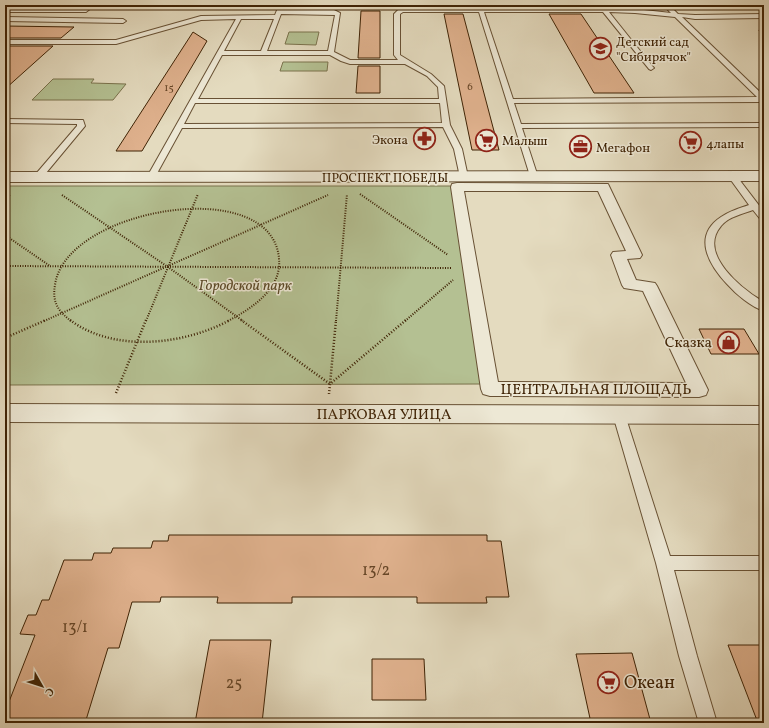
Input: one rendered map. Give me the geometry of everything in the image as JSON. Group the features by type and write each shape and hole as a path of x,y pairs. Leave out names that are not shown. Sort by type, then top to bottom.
{"street":[{"name":"ПРОСПЕКТ ПОБЕДЫ","path":"5,177 764,176"},
{"name":"ЦЕНТРАЛЬНАЯ ПЛОЩАДЬ","path":"457,187 603,187 635,255 618,255 630,285 649,286 699,390 490,389 457,187"},
{"name":"ПАРКОВАЯ УЛИЦА","path":"5,413 764,415"}],"lane":[{"path":"5,10 86,10 92,5"},
{"path":"263,53 282,5"},
{"path":"594,5 602,11 651,68"},
{"path":"666,5 764,100"},
{"path":"464,177 458,149 446,125 441,86 429,75 405,62 397,55 396,14 402,8 481,11 645,11 695,16 764,16"},
{"path":"481,11 534,177"},
{"path":"5,42 116,42 201,18 239,18 334,12 338,14 330,53"},
{"path":"151,177 239,18"},
{"path":"5,20 123,20"},
{"path":"219,53 330,53 350,62 405,62"},
{"path":"510,101 764,100"},
{"path":"193,101 443,101"},
{"path":"5,121 80,122 81,126 38,177"},
{"path":"180,126 446,125"},
{"path":"518,126 764,125"},
{"path":"732,176 764,218"},
{"path":"755,206 723,220 710,236 709,247 713,259 731,283 745,295 764,307"},
{"path":"619,415 664,564 688,656 708,723"},
{"path":"664,564 764,563"}],"path":[{"path":"107,413 200,190"},
{"path":"354,190 448,255"},
{"path":"58,192 168,267 330,384"},
{"path":"5,338 168,267 334,192"},
{"path":"330,384 347,193"},
{"path":"192,208 221,211 245,217 260,225 276,241 281,258 277,277 264,296 236,316 211,329 176,338 137,342 105,338 78,328 61,314 53,295 56,276 67,257 86,241 110,227 144,215 166,210 192,208"},
{"path":"5,235 50,266"},
{"path":"5,266 451,268"},
{"path":"330,384 455,278"}],"green space":[{"path":"289,32 319,32 316,45 285,44"},
{"path":"283,62 328,62 327,71 280,71"},
{"path":"53,79 94,79 91,83 126,84 113,100 32,100"},
{"name":"Городской парк","path":"5,186 455,186 484,384 5,385"}],"building":[{"path":"361,11 380,11 380,58 358,58"},
{"path":"444,14 463,14 499,150 472,150"},
{"path":"549,14 581,14 634,93 594,93"},
{"path":"5,26 74,27 61,38 5,38"},
{"path":"193,32 207,41 142,151 116,151"},
{"path":"5,46 53,46 5,89"},
{"path":"358,66 380,66 380,93 356,93"},
{"name":"Сказка","path":"699,329 744,329 759,354 711,354"},
{"path":"169,535 487,535 487,541 501,541 509,597 486,597 487,603 417,603 417,597 292,597 292,603 217,603 218,597 161,597 160,602 132,602 119,648 108,648 86,720 80,720 79,723 5,723 5,712 35,635 20,634 28,615 36,615 42,600 49,600 64,560 92,560 94,553 111,553 113,548 151,548 153,541 168,541"},
{"path":"210,640 271,640 262,723 195,723"},
{"path":"728,645 764,645 764,723 758,723"},
{"path":"632,653 651,723 591,723 576,654"},
{"path":"372,659 424,659 426,700 372,700"}],"place":[{"name":"Детский сад \"Сибирячок\"","path":"601,48"},
{"name":"Экона","path":"424,139"},
{"name":"Малыш","path":"486,140"},
{"name":"4лапы","path":"690,143"},
{"name":"Мегафон","path":"580,147"},
{"name":"Сказка","path":"728,342"},
{"name":"Океан","path":"608,682"}]}
